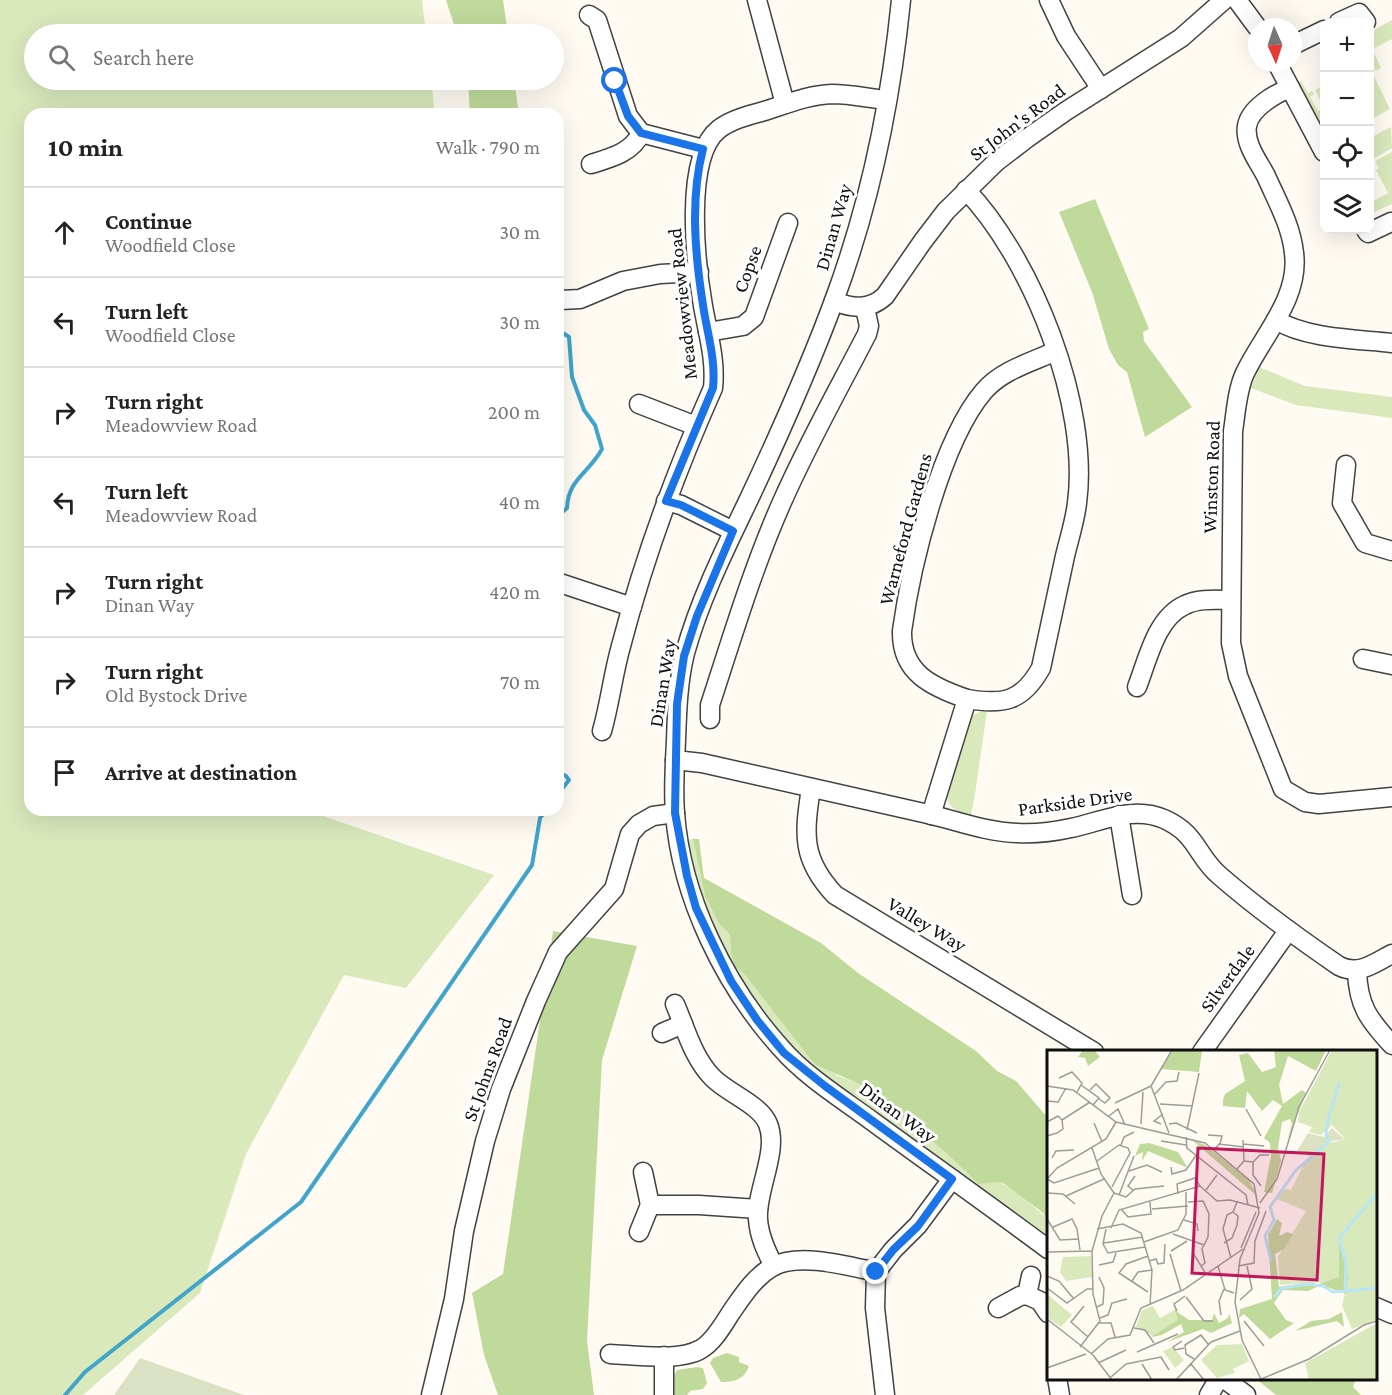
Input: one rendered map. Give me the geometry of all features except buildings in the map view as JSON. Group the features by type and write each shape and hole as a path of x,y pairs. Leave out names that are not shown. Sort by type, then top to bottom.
{"street":[{"path":"757,0 785,104"},
{"name":"Dinan Way","path":"901,0 886,100 870,185 858,230 834,301 783,423 697,616 684,656 677,704 675,813 687,876 696,908 731,981 757,1020 784,1053 825,1086 1047,1248"},
{"path":"1049,0 1066,36 1101,89"},
{"name":"St John's Road","path":"865,308 877,303 885,296 922,241 966,190 996,162 1026,139 1181,38 1224,0"},
{"path":"1237,0 1250,18"},
{"path":"1348,18 1359,13 1363,18"},
{"path":"589,15 597,20 628,116 641,133 703,149 717,130 740,118 806,98 830,94 858,95 886,100"},
{"path":"1302,41 1320,32"},
{"path":"1282,72 1320,144"},
{"name":"Winston Road","path":"1290,88 1278,93 1254,112 1247,124 1246,132 1288,225 1295,268 1289,291 1276,320 1245,373 1237,405 1233,430 1231,644 1238,676 1283,789 1305,802 1319,804 1392,797"},
{"path":"591,164 620,155 639,139 641,133"},
{"name":"Meadowview Road","path":"601,732 632,607 666,501 713,388 715,373 695,238 698,169 703,149"},
{"name":"Warneford Gardens","path":"966,190 987,212 1016,260 1038,305 1056,351 1073,409 1078,480 1077,503 1041,668 1034,681 1023,692 1006,701 986,702 967,699 932,685 909,663 902,642 902,631 916,564 947,456 970,411 985,389 1005,373 1056,351"},
{"path":"1374,230 1391,222"},
{"name":"Copse","path":"708,332 742,326 754,317 788,223"},
{"path":"564,300 580,299 623,281 660,274 699,272"},
{"path":"711,719 710,705 745,599 780,504 867,334 869,326 865,308 843,305 834,301"},
{"path":"1276,320 1305,331 1332,337 1392,344"},
{"path":"650,403 696,426"},
{"path":"1346,465 1342,503 1365,543 1392,551"},
{"path":"666,501 681,505 733,531"},
{"path":"564,584 632,607"},
{"path":"1137,687 1156,637 1173,612 1186,604 1198,601 1231,600"},
{"path":"1363,659 1392,665"},
{"path":"931,814 967,699"},
{"name":"Parkside Drive","path":"675,760 702,763 931,814 970,826 1015,833 1070,829 1131,813 1155,816 1177,826 1190,836 1219,875 1288,931 1340,966 1357,971"},
{"name":"Valley Way","path":"811,788 806,819 810,862 820,880 835,895 1091,1050"},
{"name":"St Johns Road","path":"431,1395 454,1299 484,1141 501,1089 536,1002 558,952 614,889 630,834 639,824 653,816 675,813"},
{"path":"1119,815 1132,895"},
{"name":"Silverdale","path":"1203,1050 1288,931"},
{"path":"1392,954 1357,971 1360,1002 1375,1027 1392,1045"},
{"path":"675,1004 691,1045 710,1075 724,1088 761,1113 767,1121 770,1139 758,1209 760,1233 774,1266"},
{"path":"662,1033 683,1024"},
{"path":"639,1232 650,1205 643,1172"},
{"path":"885,1395 875,1308 876,1272 893,1250 918,1226 952,1179"},
{"path":"650,1205 699,1205 758,1209"},
{"path":"610,1354 686,1355 702,1349 717,1333 746,1291 774,1266 807,1261 876,1272"},
{"path":"1027,1295 1031,1276"},
{"path":"998,1308 1020,1296 1027,1295 1040,1301 1047,1312"},
{"path":"1377,1307 1392,1314"},
{"path":"664,1356 664,1395"},
{"path":"1057,1380 1060,1395"},
{"path":"1209,1395 1220,1380"},
{"path":"1224,1380 1246,1395"}],"green space":[{"path":"0,0 422,0 425,24 24,24 24,90 432,90 434,108 24,108 24,816 323,816 494,875 406,988 344,975 246,1154 200,1293 83,1395 0,1395"},
{"path":"446,0 503,0 507,24 454,24"},
{"path":"1392,20 1392,39 1374,48 1374,30"},
{"path":"1374,53 1381,68 1375,71 1374,66"},
{"path":"1374,76 1390,109 1374,118"},
{"path":"1301,81 1308,93 1312,91 1314,94 1310,97 1318,111 1320,110 1320,126 1298,83"},
{"path":"1320,87 1320,99 1315,90"},
{"path":"469,90 515,90 518,108 470,108"},
{"path":"1391,127 1392,148 1374,159 1374,136"},
{"path":"1392,152 1392,204 1374,212 1374,201 1388,193 1376,170 1379,168 1375,161"},
{"path":"1095,199 1149,329 1143,332 1144,341 1192,407 1145,437 1127,372 1118,365 1109,349 1092,292 1059,212"},
{"path":"1259,367 1305,386 1392,397 1392,418 1296,405 1251,388"},
{"path":"987,711 971,815 955,809 949,804 946,795 969,717"},
{"path":"693,839 705,896 718,922 730,935 731,954 735,966 745,975 808,1056 838,1076 859,1084 882,1099 979,1184 998,1182 1024,1199 1047,1219 1047,1241 816,1070 781,1037 741,984 702,904 687,840"},
{"path":"693,839 699,839 704,878 821,943 858,973 976,1051 997,1071 1016,1081 1047,1117 1047,1219 1042,1212 1003,1183 979,1184 882,1099 859,1084 816,1065 745,975 735,966 731,954 730,935 718,922 705,896"},
{"path":"553,931 637,946 602,1060 587,1341 594,1395 498,1395 484,1355 472,1293 503,1274"},
{"path":"727,1353 739,1357 739,1362 749,1366 738,1379 721,1382 710,1363 713,1358"},
{"path":"140,1358 244,1395 114,1395"},
{"path":"703,1368 707,1383 703,1389 690,1391 687,1395 674,1395 673,1378 677,1370"},
{"path":"1257,1380 1355,1381 1353,1387 1361,1395 1276,1395"}],"waterway":[{"path":"564,334 569,337 572,377 584,410 595,425 602,449 575,483 568,498 567,508 564,511"},
{"path":"564,775 569,780 564,786"},
{"path":"65,1395 85,1372 301,1202 532,865 542,816"}],"route":[{"path":"615,81 628,116 641,133 703,149 698,169 695,238 703,305 715,373 713,388 666,501 681,505 733,531 711,580 684,656 677,704 675,760 675,813 679,840 696,908 731,981 757,1020 784,1053 825,1086 952,1179 918,1226 893,1250 876,1272"}]}
